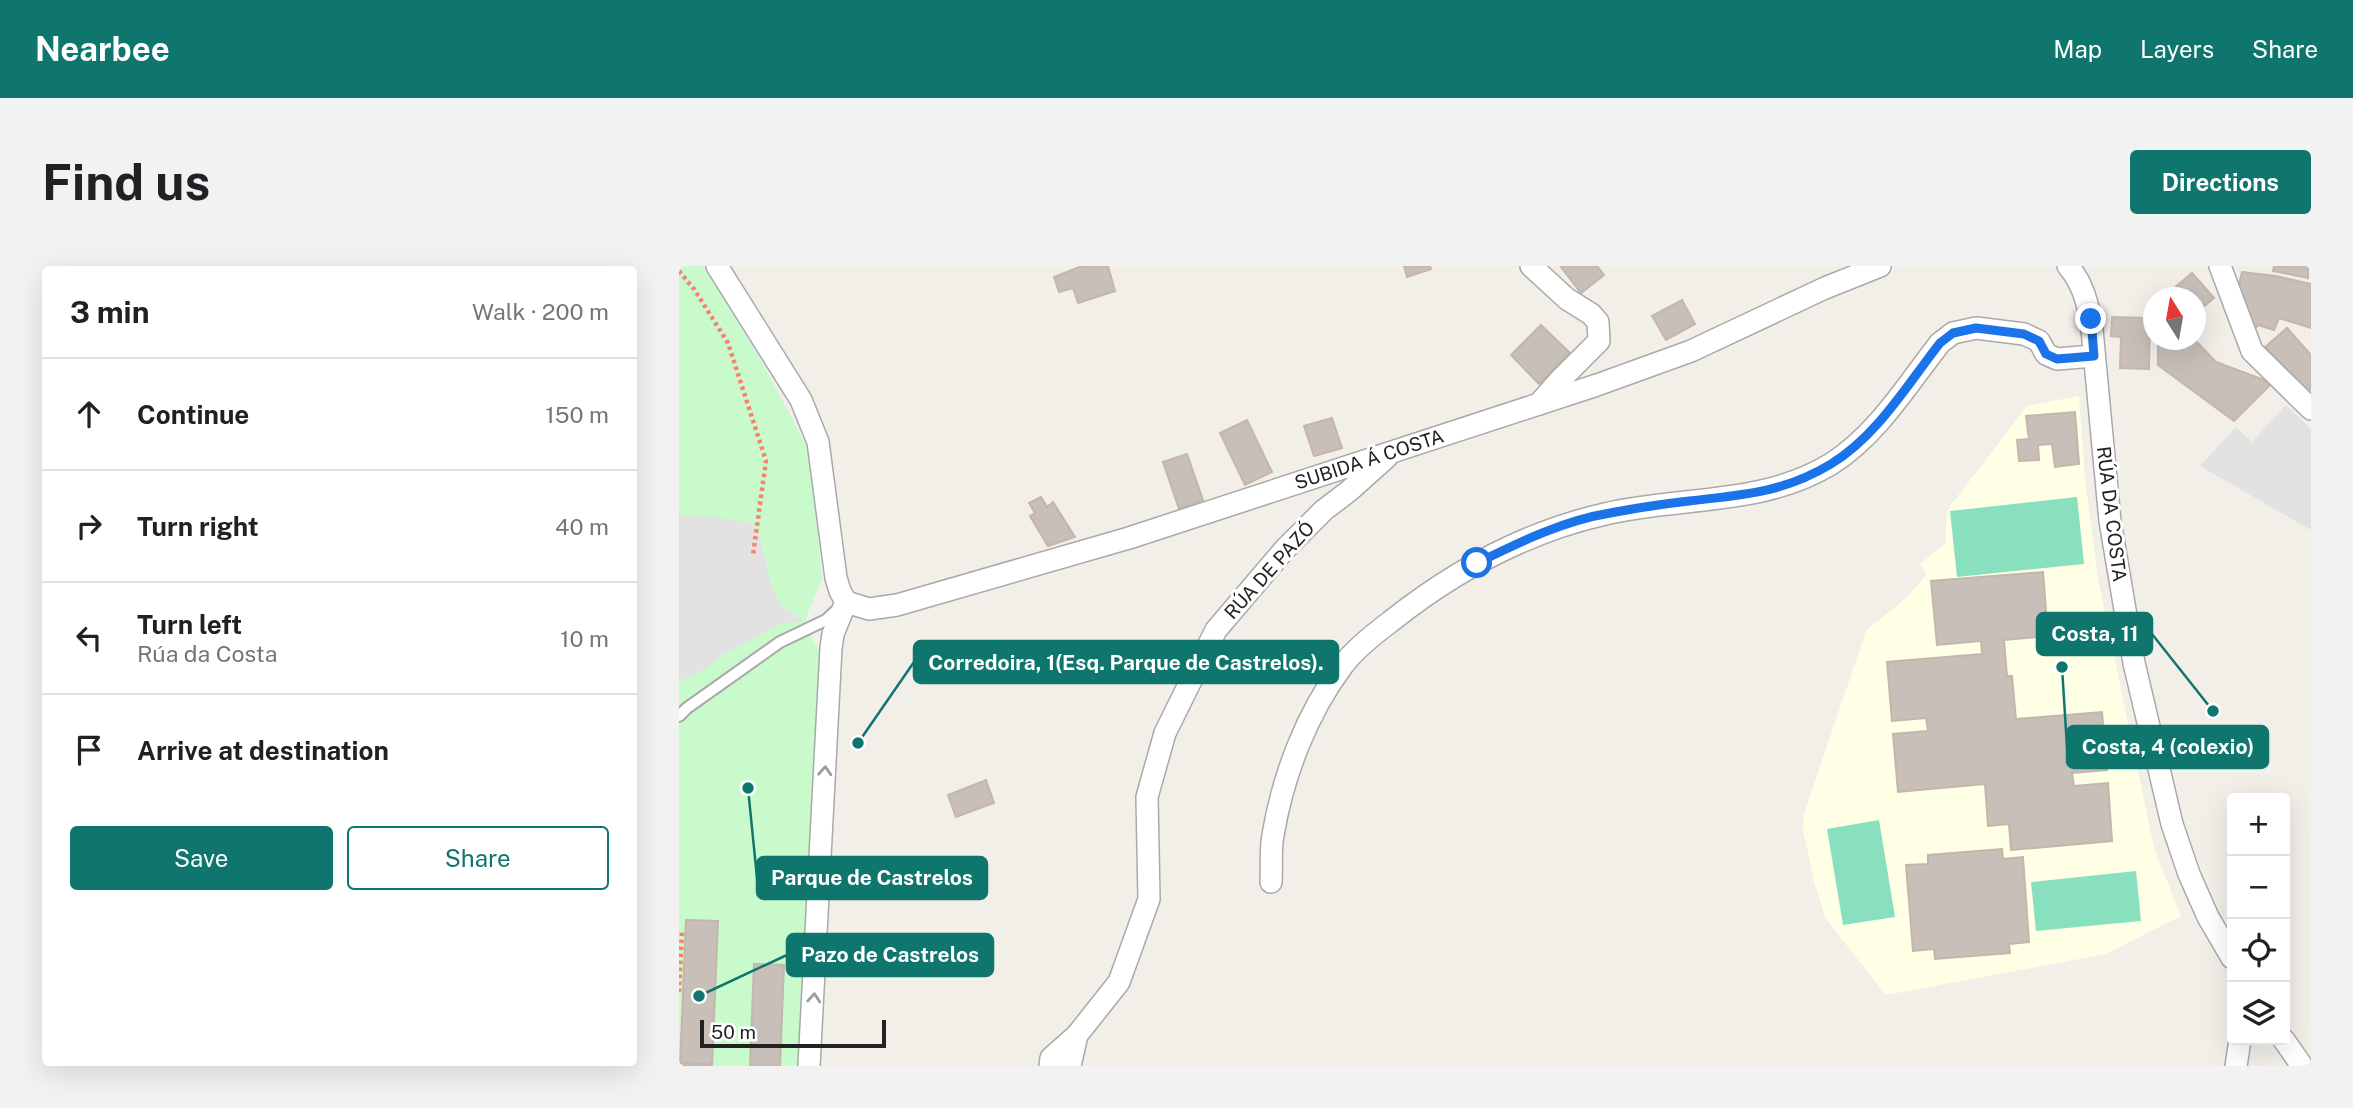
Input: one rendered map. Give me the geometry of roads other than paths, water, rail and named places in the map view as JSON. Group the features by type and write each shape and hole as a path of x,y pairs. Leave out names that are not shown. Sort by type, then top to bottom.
{"street":[{"path":"717,266 801,400 818,442 836,578 839,592 846,602 833,634 831,648 809,1066"},
{"path":"1531,266 1567,299 1591,314 1598,322 1600,332 1599,341 1539,404"},
{"name":"SUBIDA Á COSTA","path":"846,602 869,609 909,602 1129,538 1653,366 1825,288 1881,266"},
{"path":"2225,267 2252,351 2311,409"},
{"name":"RÚA DA COSTA","path":"2076,270 2091,319 2110,521 2134,663 2172,824 2189,874 2208,917 2227,949"},
{"path":"1271,882 1273,836 1299,742 1309,723 1344,663 1378,631 1423,596 1477,563 1541,532 1607,513 1749,495 1787,486 1831,464 1868,436 1940,343 1953,333 1976,328 2024,334 2039,341 2046,354 2057,359 2094,356"},
{"name":"RÚA DE PAZÓ","path":"1070,1066 1076,1035 1119,982 1149,899 1147,797 1165,733 1216,629 1285,549 1324,510 1395,450"},
{"path":"1050,1066 1051,1058 1076,1035"},
{"path":"2236,1066 2239,1045"},
{"path":"2287,1045 2302,1066"}],"lane":[{"path":"679,716 780,642 826,620 846,602"}],"place":[{"name":"Costa, 4 (colexio)","path":"2062,667"},
{"name":"Costa, 11","path":"2213,711"},
{"name":"Corredoira, 1(Esq. Parque de Castrelos).","path":"858,743"},
{"name":"Parque de Castrelos","path":"748,788"},
{"name":"Pazo de Castrelos","path":"699,996"}]}
